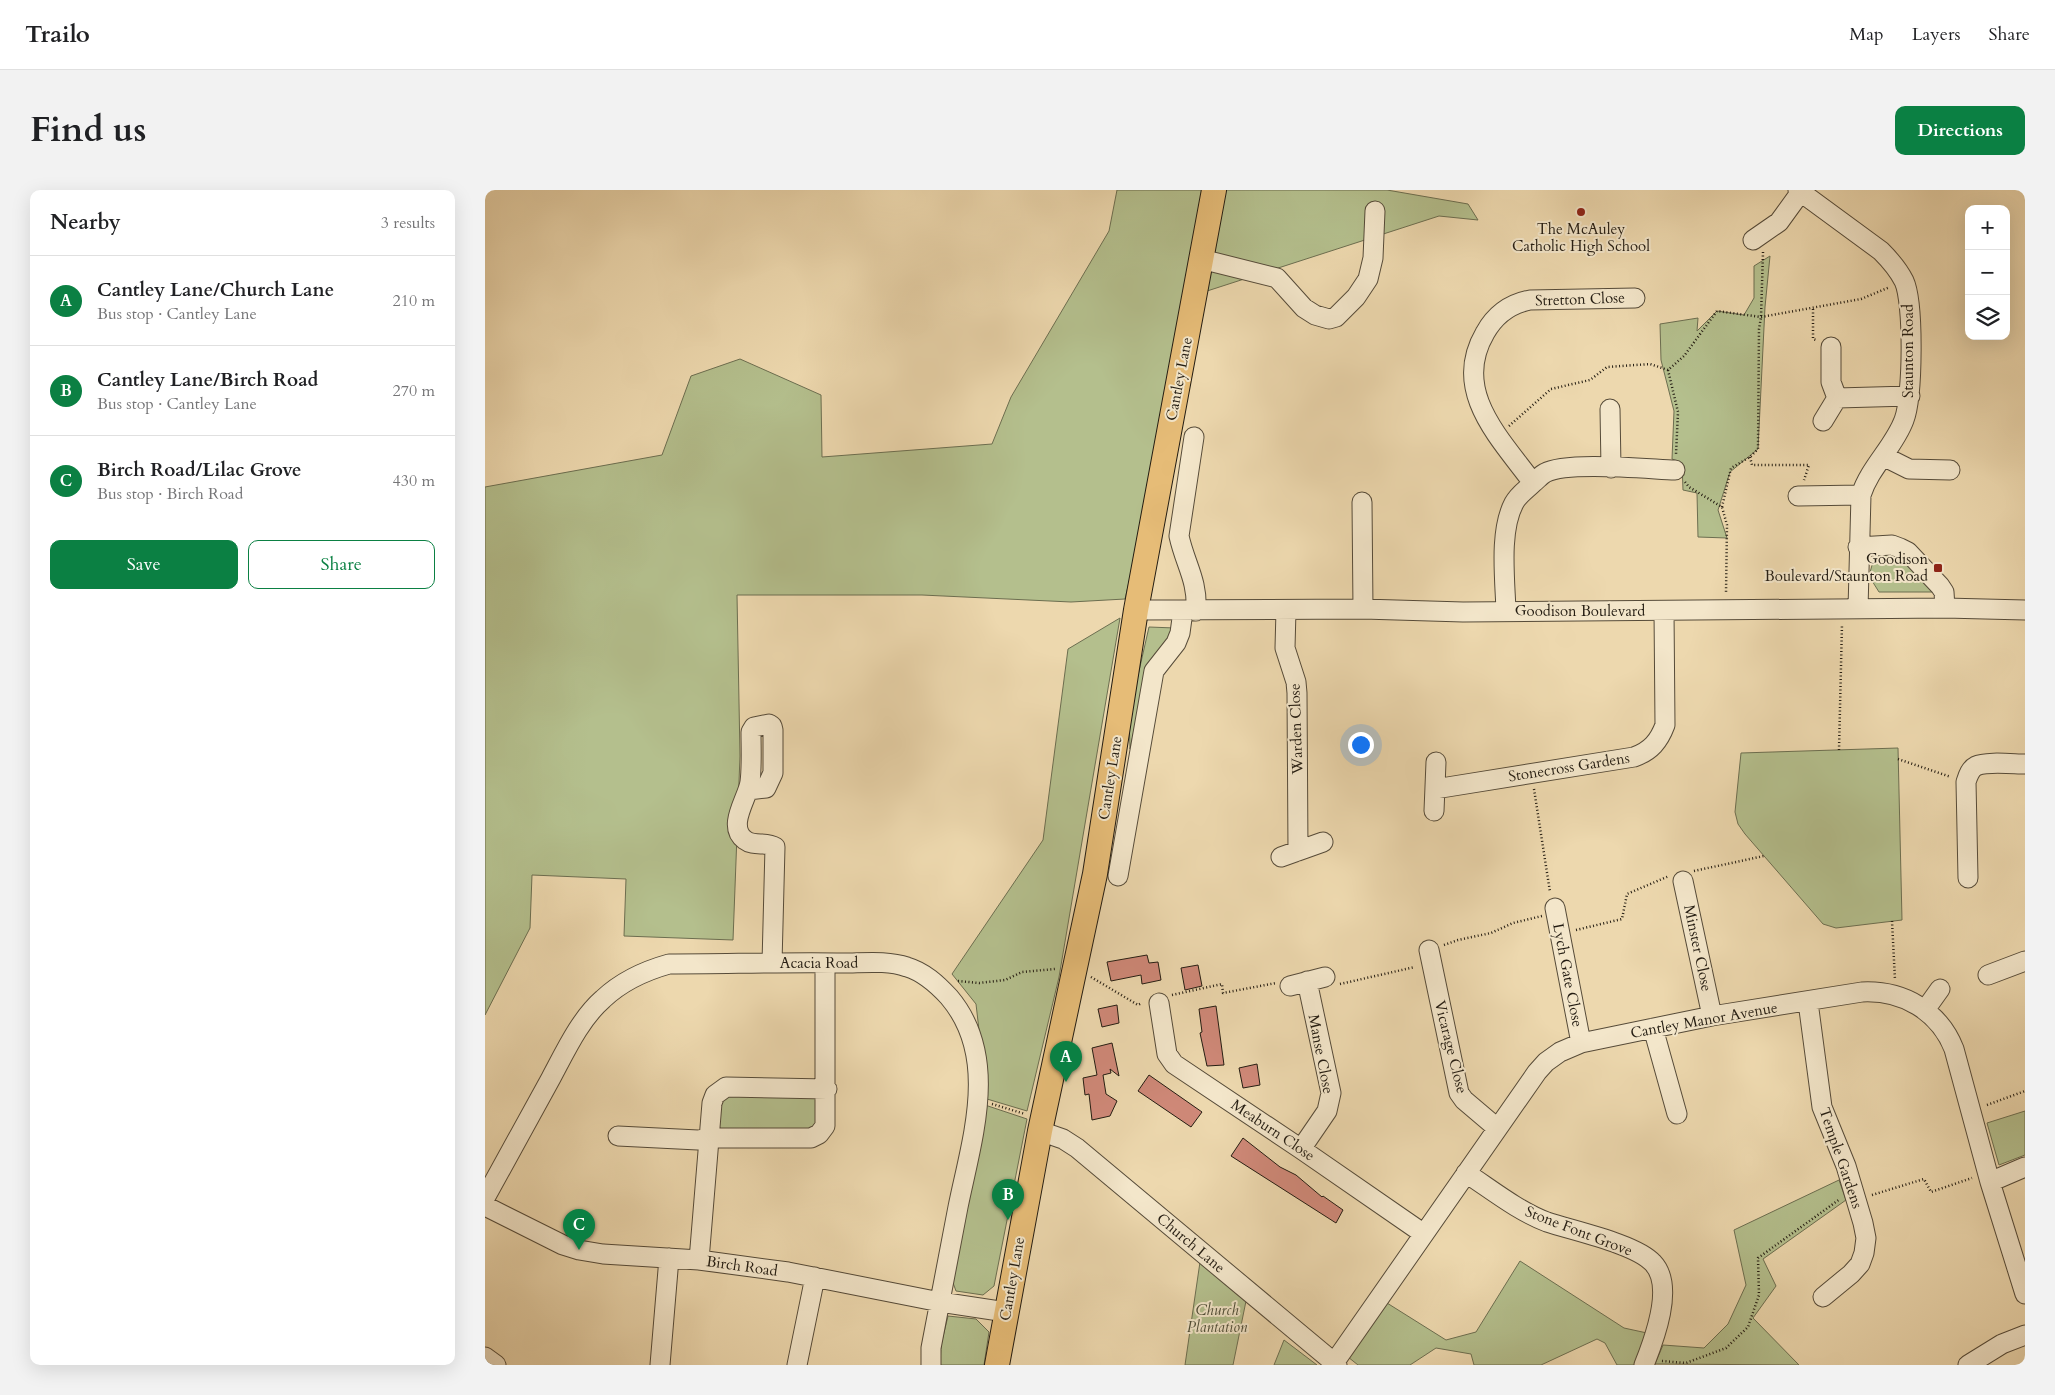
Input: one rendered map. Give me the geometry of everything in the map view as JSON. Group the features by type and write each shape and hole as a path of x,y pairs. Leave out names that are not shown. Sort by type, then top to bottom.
{"main road":[{"name":"Cantley Lane","path":"997,1365 1041,1125 1095,874 1136,610 1214,190"}],"street":[{"path":"1753,240 1779,222 1799,191"},
{"name":"Staunton Road","path":"1799,191 1891,260 1904,281 1909,300 1910,396 1904,420 1865,484 1861,495 1859,547 1850,610"},
{"path":"1201,259 1277,278 1298,302 1315,316 1329,319 1336,317 1355,297 1368,279 1373,258 1375,211"},
{"name":"Stretton Close","path":"1533,483 1484,415 1477,400 1473,381 1475,359 1481,338 1491,322 1518,302 1530,300 1635,298"},
{"path":"1831,347 1831,382 1837,398"},
{"path":"1837,398 1910,396"},
{"path":"1823,422 1837,398"},
{"path":"1610,409 1611,468"},
{"name":"Cantley Lane","path":"1118,876 1154,671 1176,643 1197,595 1179,536 1194,437"},
{"path":"1883,456 1909,469 1951,470"},
{"path":"1505,611 1507,520 1515,501 1545,473 1558,468 1675,470"},
{"path":"1798,496 1861,495"},
{"path":"1362,502 1363,609"},
{"path":"1859,547 1892,544 1908,552 1944,592 1945,608"},
{"name":"Goodison Boulevard","path":"1136,610 1363,609 1463,612 1945,608 2025,610"},
{"name":"Warden Close","path":"1286,610 1285,648 1296,682 1297,693 1290,854 1323,842"},
{"name":"Stonecross Gardens","path":"1435,789 1643,754 1660,738 1665,725 1664,611"},
{"path":"1434,811 1436,762"},
{"path":"1968,878 1966,782 1969,773 1976,766 2025,764"},
{"path":"748,790 738,813 739,829 742,836 750,843 770,844 775,847 772,963"},
{"name":"Minster Close","path":"1682,876 1712,1016"},
{"name":"Lych Gate Close","path":"1555,908 1581,1042"},
{"name":"Vicarage Close","path":"1430,957 1459,1093 1464,1100 1497,1128"},
{"path":"1988,975 2025,961"},
{"path":"618,1136 698,1140 708,1138 811,1138 819,1134 825,1126 827,1089 825,963"},
{"name":"Acacia Road","path":"485,1198 563,1055 584,1022 602,999 626,981 645,970 669,964 825,963 905,966 923,973 955,1006 970,1030 977,1059 979,1101 931,1348 931,1365"},
{"name":"Manse Close","path":"1301,1149 1327,1111 1331,1093 1307,981"},
{"path":"1925,1010 1940,989"},
{"name":"Cantley Manor Avenue","path":"1336,1364 1497,1128 1546,1062 1560,1052 1581,1042 1712,1016 1862,992 1878,991 1896,995 1917,1004 1948,1033 2025,1294"},
{"name":"Meaburn Close","path":"1158,1000 1167,1054 1174,1064 1424,1234"},
{"name":"Temple Gardens","path":"1808,1002 1822,1107 1846,1166 1866,1238 1860,1264 1823,1297"},
{"path":"1653,1028 1677,1114"},
{"path":"699,1260 708,1138 712,1103 715,1095 726,1087 827,1089"},
{"name":"Church Lane","path":"1041,1125 1077,1148 1336,1364"},
{"path":"1989,1177 2025,1167"},
{"name":"Stone Font Grove","path":"1466,1173 1527,1212 1547,1222 1633,1250 1655,1264 1663,1289 1661,1309 1645,1362"},
{"name":"Birch Road","path":"485,1206 563,1245 579,1250 603,1254 699,1260 815,1277 940,1302 1006,1312"},
{"path":"660,1365 669,1258"},
{"path":"797,1365 815,1277"},
{"path":"1968,1365 2002,1344 2025,1335"},
{"path":"485,1357 496,1365"}],"path":[{"path":"1726,610 1727,525 1722,507 1731,468 1758,449 1759,329 1763,250 1753,240"},
{"path":"1668,370 1684,356 1717,311 1761,317 1813,309 1861,299 1904,281"},
{"path":"1813,309 1813,339 1831,347"},
{"path":"1498,435 1551,389 1590,380 1607,367 1651,364 1668,370"},
{"path":"1668,370 1678,412 1675,470 1689,487 1722,507"},
{"path":"1749,457 1752,465 1809,464 1798,496"},
{"path":"1839,750 1850,610"},
{"path":"1899,759 1966,782"},
{"path":"935,984 946,980 979,982 1005,980 1021,972 1044,968 1075,969 1138,1005 1222,984 1223,994 1281,982 1307,981 1324,988 1430,957 1458,940 1491,933 1513,923 1549,915 1555,908 1551,900 1532,774"},
{"path":"1560,934 1622,919 1627,894 1663,877 1682,876 1764,856"},
{"path":"1892,921 1896,995"},
{"path":"1971,1110 2025,1091"},
{"path":"979,1101 1041,1125"},
{"path":"1645,1362 1686,1363 1725,1348 1748,1327 1759,1295 1758,1258 1855,1194 1925,1179 1931,1192 1989,1177"}],"green space":[{"path":"1117,190 1215,190 1125,599 1071,602 922,595 737,595 740,756 733,940 624,936 626,879 532,875 530,928 485,1015 485,487 662,455 691,376 740,359 821,395 822,457 992,444 1011,397 1109,231"},
{"path":"1226,190 1387,190 1468,204 1478,220 1439,216 1204,292"},
{"path":"1770,256 1765,307 1758,449 1730,472 1718,510 1727,538 1698,537 1697,493 1683,490 1682,463 1672,459 1674,411 1661,360 1660,324 1698,318 1697,331 1717,311 1744,315 1754,298 1754,266"},
{"path":"1890,551 1901,557 1935,592 1879,592 1869,576 1874,558"},
{"path":"1120,618 1059,977 1027,1111 987,1099 976,1004 952,974 1043,840 1068,649"},
{"path":"1149,627 1175,628 1148,666 1130,749 1129,715"},
{"path":"1898,748 1902,920 1836,928 1823,924 1738,824 1735,812 1741,753"},
{"path":"725,1095 816,1098 819,1106 817,1122 813,1129 721,1129 716,1122 718,1102"},
{"path":"985,1105 1027,1119 994,1286 983,1295 956,1291 952,1280"},
{"path":"2025,1111 2025,1155 1999,1165 1987,1123"},
{"path":"1839,1180 1846,1200 1763,1259 1776,1286 1753,1318 1799,1365 1655,1364 1663,1345 1704,1348 1728,1324 1746,1285 1734,1230"},
{"path":"1520,1261 1624,1328 1647,1333 1635,1365 1617,1365 1605,1343 1597,1339 1541,1365 1474,1365 1471,1354 1436,1348 1410,1365 1358,1365 1348,1357 1387,1303 1446,1340 1476,1332"},
{"name":"Church Plantation","path":"1200,1262 1246,1301 1233,1365 1185,1365"},
{"path":"948,1316 976,1319 989,1332 984,1365 940,1365 941,1345"},
{"path":"1284,1340 1317,1365 1274,1365"}],"building":[{"path":"1147,955 1149,963 1158,962 1161,980 1142,984 1141,975 1111,981 1107,962"},
{"path":"1198,965 1202,986 1185,990 1181,968"},
{"path":"1117,1005 1119,1023 1102,1027 1098,1009"},
{"path":"1216,1006 1224,1065 1207,1066 1200,1033 1202,1032 1199,1009"},
{"path":"1112,1043 1119,1076 1110,1069 1111,1073 1103,1075 1106,1094 1117,1101 1110,1116 1092,1120 1089,1094 1085,1095 1083,1078 1097,1075 1092,1048"},
{"path":"1257,1064 1260,1085 1243,1088 1239,1068"},
{"path":"1149,1075 1202,1112 1191,1127 1138,1091"},
{"path":"1243,1138 1280,1167 1296,1175 1322,1197 1343,1210 1336,1223 1231,1156"}],"place":[{"name":"The McAuley Catholic High School","path":"1581,212"},
{"name":"Goodison Boulevard/Staunton Road","path":"1938,568"},
{"name":"Cantley Lane/Church Lane","path":"1066,1082"},
{"name":"Cantley Lane/Birch Road","path":"1008,1220"},
{"name":"Birch Road/Lilac Grove","path":"579,1250"}]}
